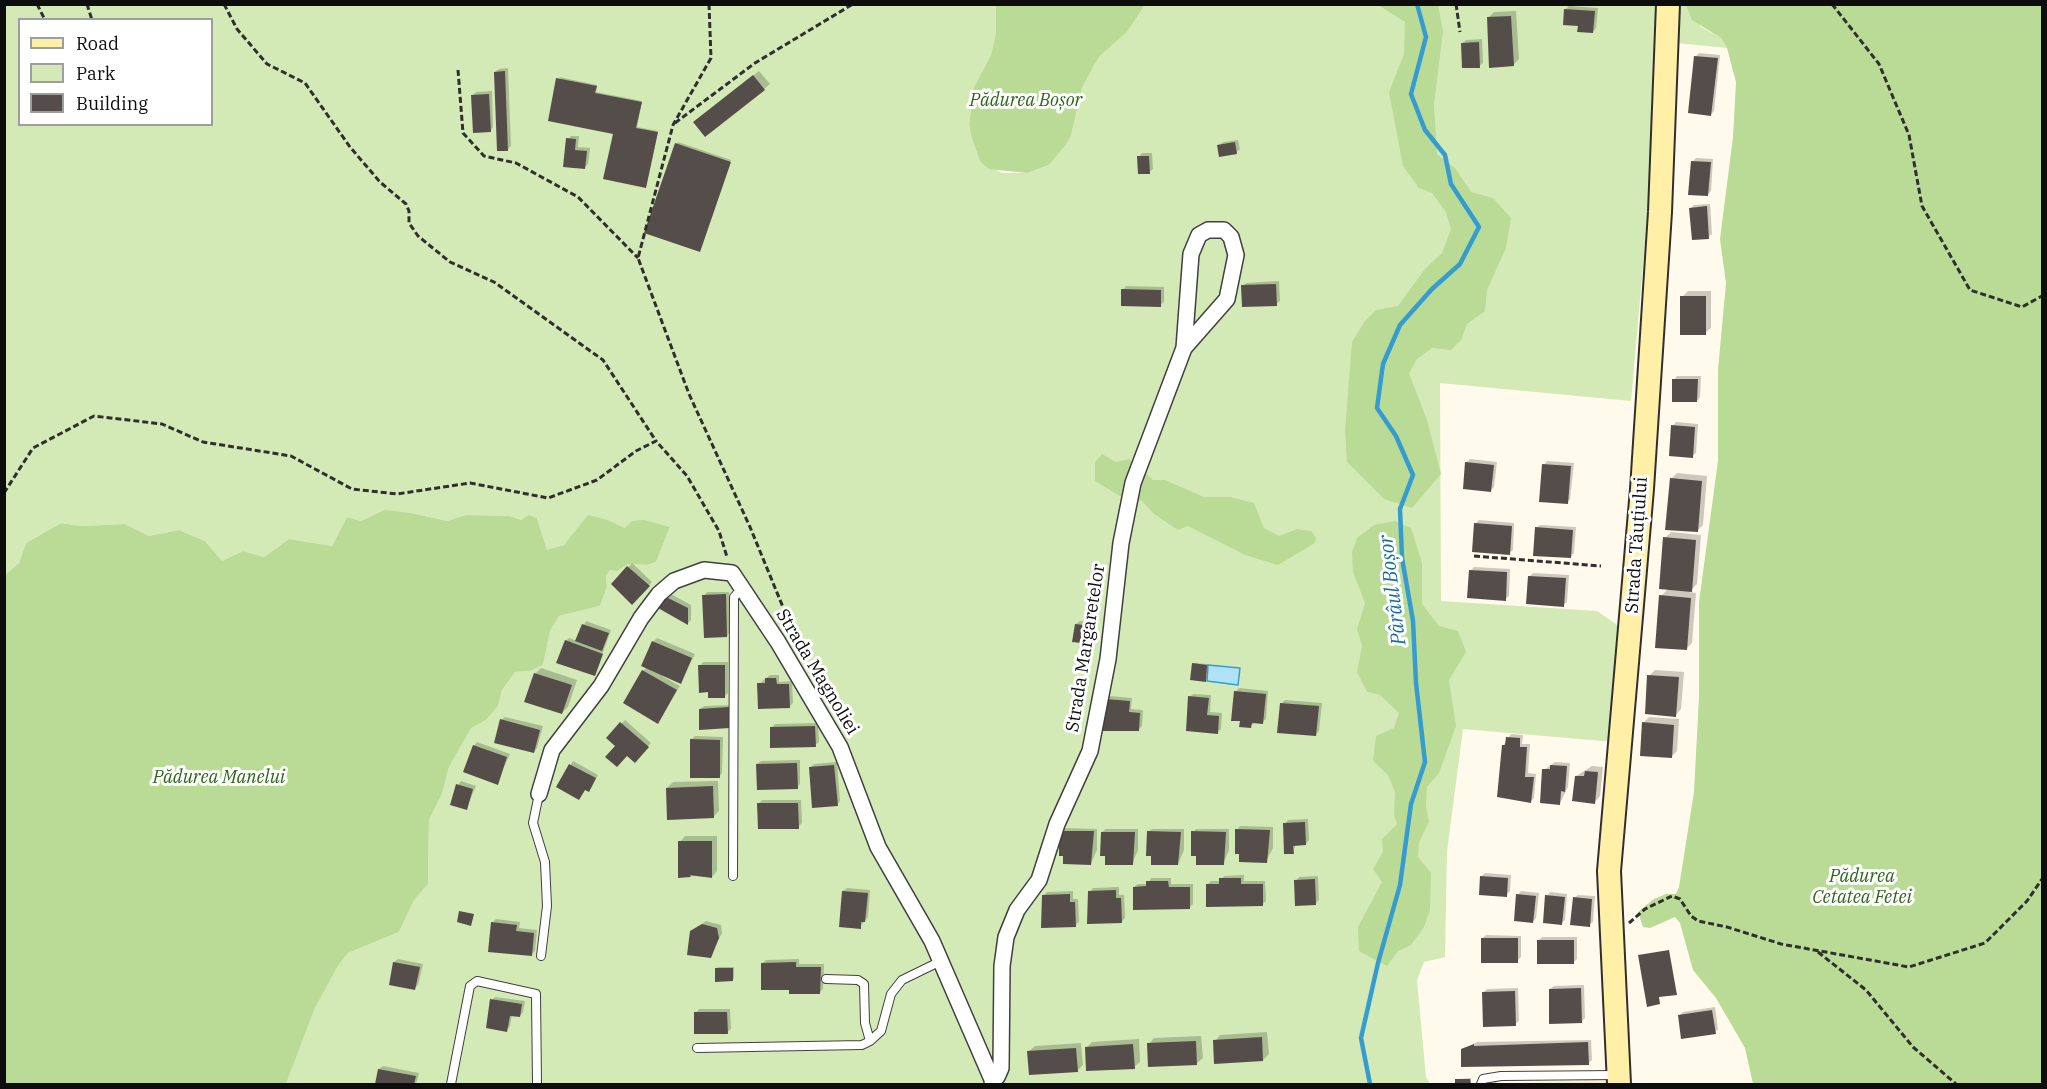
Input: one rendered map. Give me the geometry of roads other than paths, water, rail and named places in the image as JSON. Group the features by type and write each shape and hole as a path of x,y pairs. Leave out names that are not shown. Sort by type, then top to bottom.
{"main road":[{"name":"Strada Tăuțiului","path":"1618,1080 1610,945 1609,871 1642,489 1660,212 1668,4"}],"street":[{"name":"Strada Margaretelor","path":"993,1083 1001,1068 1002,966 1006,937 1017,910 1038,880 1057,824 1090,751 1108,659 1121,543 1133,483 1184,348 1191,254 1199,235 1208,230 1224,231 1231,237 1236,255 1227,298 1184,348"},
{"name":"Strada Magnoliei","path":"539,794 552,750 601,686 641,618 659,594 674,580 704,570 732,573 778,642 840,747 878,847 941,961 993,1083"}],"lane":[{"path":"733,876 734,597 742,588"},
{"path":"539,794 533,823 545,862 547,906 541,956"},
{"path":"697,1048 861,1045 870,1041 881,1031 891,994 902,980 941,961"},
{"path":"826,979 858,980 864,984 865,1023 870,1041"},
{"path":"451,1084 470,986 477,981 536,994 537,1084"},
{"path":"1481,1084 1482,1079 1502,1076 1618,1080"}],"water":[{"path":"1208,665 1240,668 1238,685 1207,681"}],"waterway":[{"name":"Pârâul Boșor","path":"1370,1084 1361,1038 1378,963 1400,885 1411,804 1425,762 1416,683 1413,621 1402,558 1400,509 1413,475 1396,436 1377,408 1383,364 1400,325 1432,289 1460,264 1479,227 1451,184 1445,155 1425,130 1411,94 1426,37 1417,4"}],"park label":[{"name":"Pădurea Boșor","path":"1026,101"},
{"name":"Pădurea Manelui","path":"219,778"},
{"name":"Pădurea Cetatea Fetei","path":"1862,887"}]}
